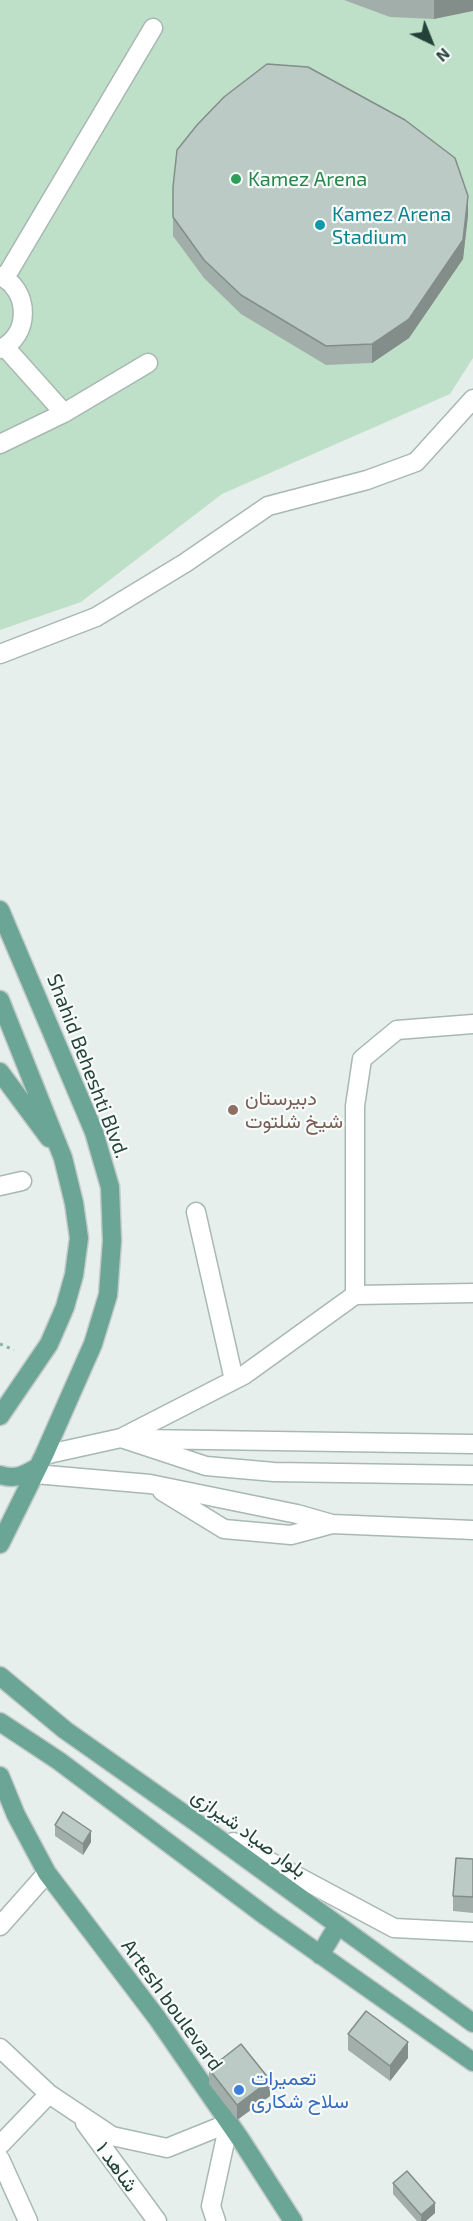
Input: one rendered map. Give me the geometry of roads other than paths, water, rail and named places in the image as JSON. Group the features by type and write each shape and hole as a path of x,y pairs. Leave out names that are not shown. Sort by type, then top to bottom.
{"main road":[{"name":"Shahid Beheshti Blvd.","path":"0,910 93,1132 110,1187 112,1242 108,1294 93,1344 39,1465 0,1544"},
{"path":"0,1000 63,1158 74,1203 79,1238 74,1275 65,1306 49,1344 0,1416"},
{"path":"0,1072 63,1158"},
{"path":"0,1475 8,1478 22,1477 39,1465"},
{"name":"بلوار صیاد شیرازی","path":"0,1676 65,1730 473,2023"},
{"path":"0,1722 59,1761 267,1917 473,2062"},
{"path":"0,1776 16,1815"},
{"path":"0,1798 16,1815"},
{"name":"Artesh boulevard","path":"16,1815 46,1873 157,2018 293,2221"},
{"path":"179,1850 197,1823"},
{"path":"320,1955 338,1925"},
{"path":"430,2032 452,2008"}],"street":[{"path":"64,413 2,348 15,338 22,325 24,311 18,292 2,277 153,28"},
{"path":"0,444 64,413 148,363"},
{"path":"0,654 96,617 185,563 268,506 367,480 416,462 473,399"},
{"path":"355,1295 356,1106 362,1059 397,1030 473,1024"},
{"path":"0,1186 22,1181"},
{"path":"196,1212 234,1380"},
{"path":"39,1465 120,1438 244,1375 355,1295 473,1293"},
{"path":"120,1438 216,1442 473,1444"},
{"path":"120,1438 207,1466 274,1472 473,1475"},
{"path":"39,1465 150,1484 332,1524 473,1530"},
{"path":"150,1484 224,1529 291,1535 332,1524"},
{"path":"197,1823 394,1928 473,1932"},
{"path":"0,1926 46,1873"},
{"path":"338,1925 353,1906"},
{"path":"452,2008 473,2010"},
{"name":"شاهد ۱","path":"0,2048 49,2094 112,2136 167,2148 229,2123"},
{"path":"0,2145 49,2094"},
{"name":"شاهد ۱","path":"78,2114 157,2221"},
{"path":"216,2221 211,2206 229,2123"},
{"path":"0,2159 28,2221"}],"place":[{"name":"Kamez Arena","path":"236,179"},
{"name":"Kamez Arena Stadium","path":"320,225"},
{"name":"دبیرستان شیخ شلتوت","path":"233,1110"},
{"name":"تعمیرات سلاح شکاری","path":"239,2090"}]}
